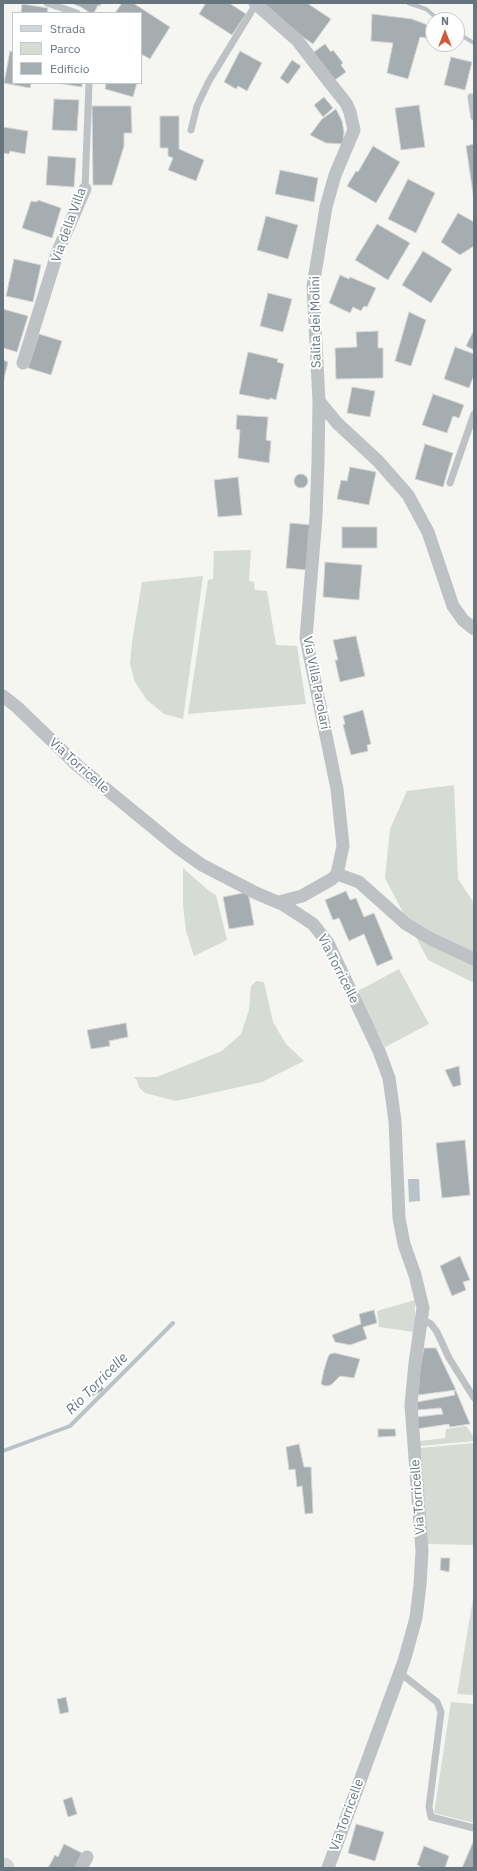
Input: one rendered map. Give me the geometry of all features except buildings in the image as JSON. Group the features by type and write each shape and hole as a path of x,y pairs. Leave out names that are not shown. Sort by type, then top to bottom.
{"street":[{"name":"Salita dei Molini","path":"255,3 296,40 346,103 354,130 335,175 326,207 313,286 319,401"},
{"name":"Via della Villa","path":"23,363 58,251 85,189"},
{"path":"319,401 337,423 378,461 408,495 428,532 453,606 463,620 474,629"},
{"name":"Via Villa Parolari","path":"319,401 316,517 306,638 337,790 343,846 337,874"},
{"name":"Via Torricelle","path":"3,696 17,707 78,766 178,848 202,865 256,893 279,902 313,924 328,943 386,1067 395,1111 399,1218 404,1244 422,1298 422,1320 415,1363 412,1405 422,1551 420,1585 414,1626 400,1673 328,1868"},
{"path":"279,902 302,896 332,879 337,874 359,882 406,924 424,936 474,959"}],"lane":[{"path":"47,3 74,12"},
{"name":"Salita dei Molini","path":"191,130 197,106 209,81 255,3"},
{"name":"Via della Villa","path":"85,189 89,84"},
{"path":"471,97 474,117"},
{"path":"450,483 474,414"},
{"path":"422,1320 431,1324 437,1332 449,1358 474,1398"},
{"path":"400,1673 437,1702 441,1712 429,1807 431,1817 474,1828"}],"green space":[{"path":"251,550 249,581 254,582 255,590 267,591 276,645 297,646 306,704 188,714 208,580 213,579 214,551"},
{"path":"203,576 183,719 164,714 147,700 135,682 130,664 132,642 142,582"},
{"path":"454,785 458,879 474,903 474,983 428,960 385,878 390,829 407,791"},
{"path":"183,868 216,895 227,940 194,956 186,931 183,905"},
{"path":"399,969 429,1024 385,1047 356,992"},
{"path":"256,981 264,982 273,1022 286,1044 304,1061 262,1082 176,1101 145,1093 139,1087 137,1080 134,1077 157,1077 222,1051 241,1034 249,1010 251,986"},
{"path":"415,1300 414,1332 379,1327 377,1311"},
{"path":"466,1426 474,1437 474,1441 420,1446 420,1441 445,1438 446,1429"},
{"path":"474,1443 474,1545 427,1544 421,1448"},
{"path":"474,1593 474,1695 457,1694"},
{"path":"451,1702 474,1704 474,1823 434,1813"}],"shaded area":[{"path":"408,1179 419,1179 420,1201 409,1202"}],"waterway":[{"path":"408,3 426,9 430,12"},
{"path":"465,38 474,43"},
{"name":"Rio Torricelle","path":"3,1451 70,1426 173,1323"}]}
